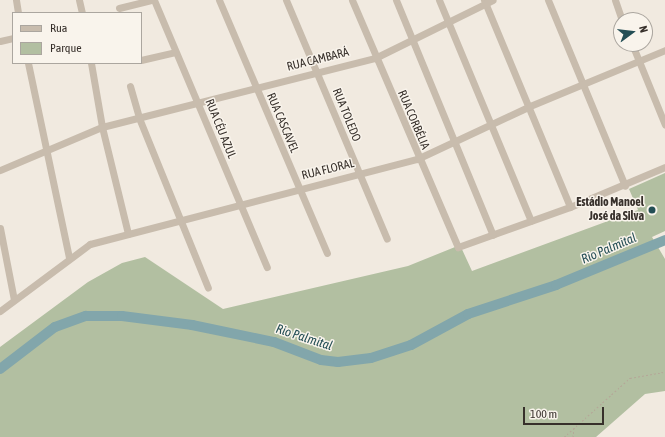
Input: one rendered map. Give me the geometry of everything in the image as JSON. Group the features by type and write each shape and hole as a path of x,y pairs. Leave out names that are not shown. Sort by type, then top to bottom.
{"street":[{"path":"16,0 18,12"},
{"path":"79,0 82,12"},
{"path":"119,8 150,0"},
{"name":"RUA CÉU AZUL","path":"154,0 239,204 267,267"},
{"name":"RUA CASCAVEL","path":"219,0 326,253"},
{"name":"RUA TOLEDO","path":"286,0 386,239"},
{"name":"RUA CORBÉLIA","path":"352,0 417,158 458,247 493,235"},
{"path":"396,0 457,142 493,235 625,186 665,167"},
{"path":"439,0 490,126 532,221"},
{"name":"RUA CAMBARÁ","path":"0,170 102,127 316,71 375,58 413,41 485,2 493,0"},
{"path":"548,0 625,186"},
{"path":"615,0 619,12"},
{"path":"485,2 530,106 570,207"},
{"path":"0,41 12,38"},
{"name":"RUA FLORAL","path":"0,311 69,258 90,244 180,219 417,158 457,142 530,106 583,86 638,60 665,50"},
{"path":"142,60 175,52"},
{"path":"635,52 665,125"},
{"path":"28,64 69,258"},
{"path":"91,64 102,127 128,234"},
{"path":"130,86 139,118 208,288"},
{"path":"0,228 14,300"}],"path":[{"path":"564,437 630,378 665,372"},
{"path":"573,437 574,428"}],"green space":[{"path":"665,173 665,231 652,237 665,259 665,391 645,394 596,437 0,437 0,347 88,282 122,263 145,257 223,309 408,266 460,245 472,271 638,210 629,189"}],"waterway":[{"name":"Rio Palmital","path":"0,369 55,327 86,316 122,316 192,325 274,342 321,360 338,362 371,358 411,345 468,314 556,285 665,240"}],"place":[{"name":"Estádio Manoel José da Silva","path":"652,210"}]}
